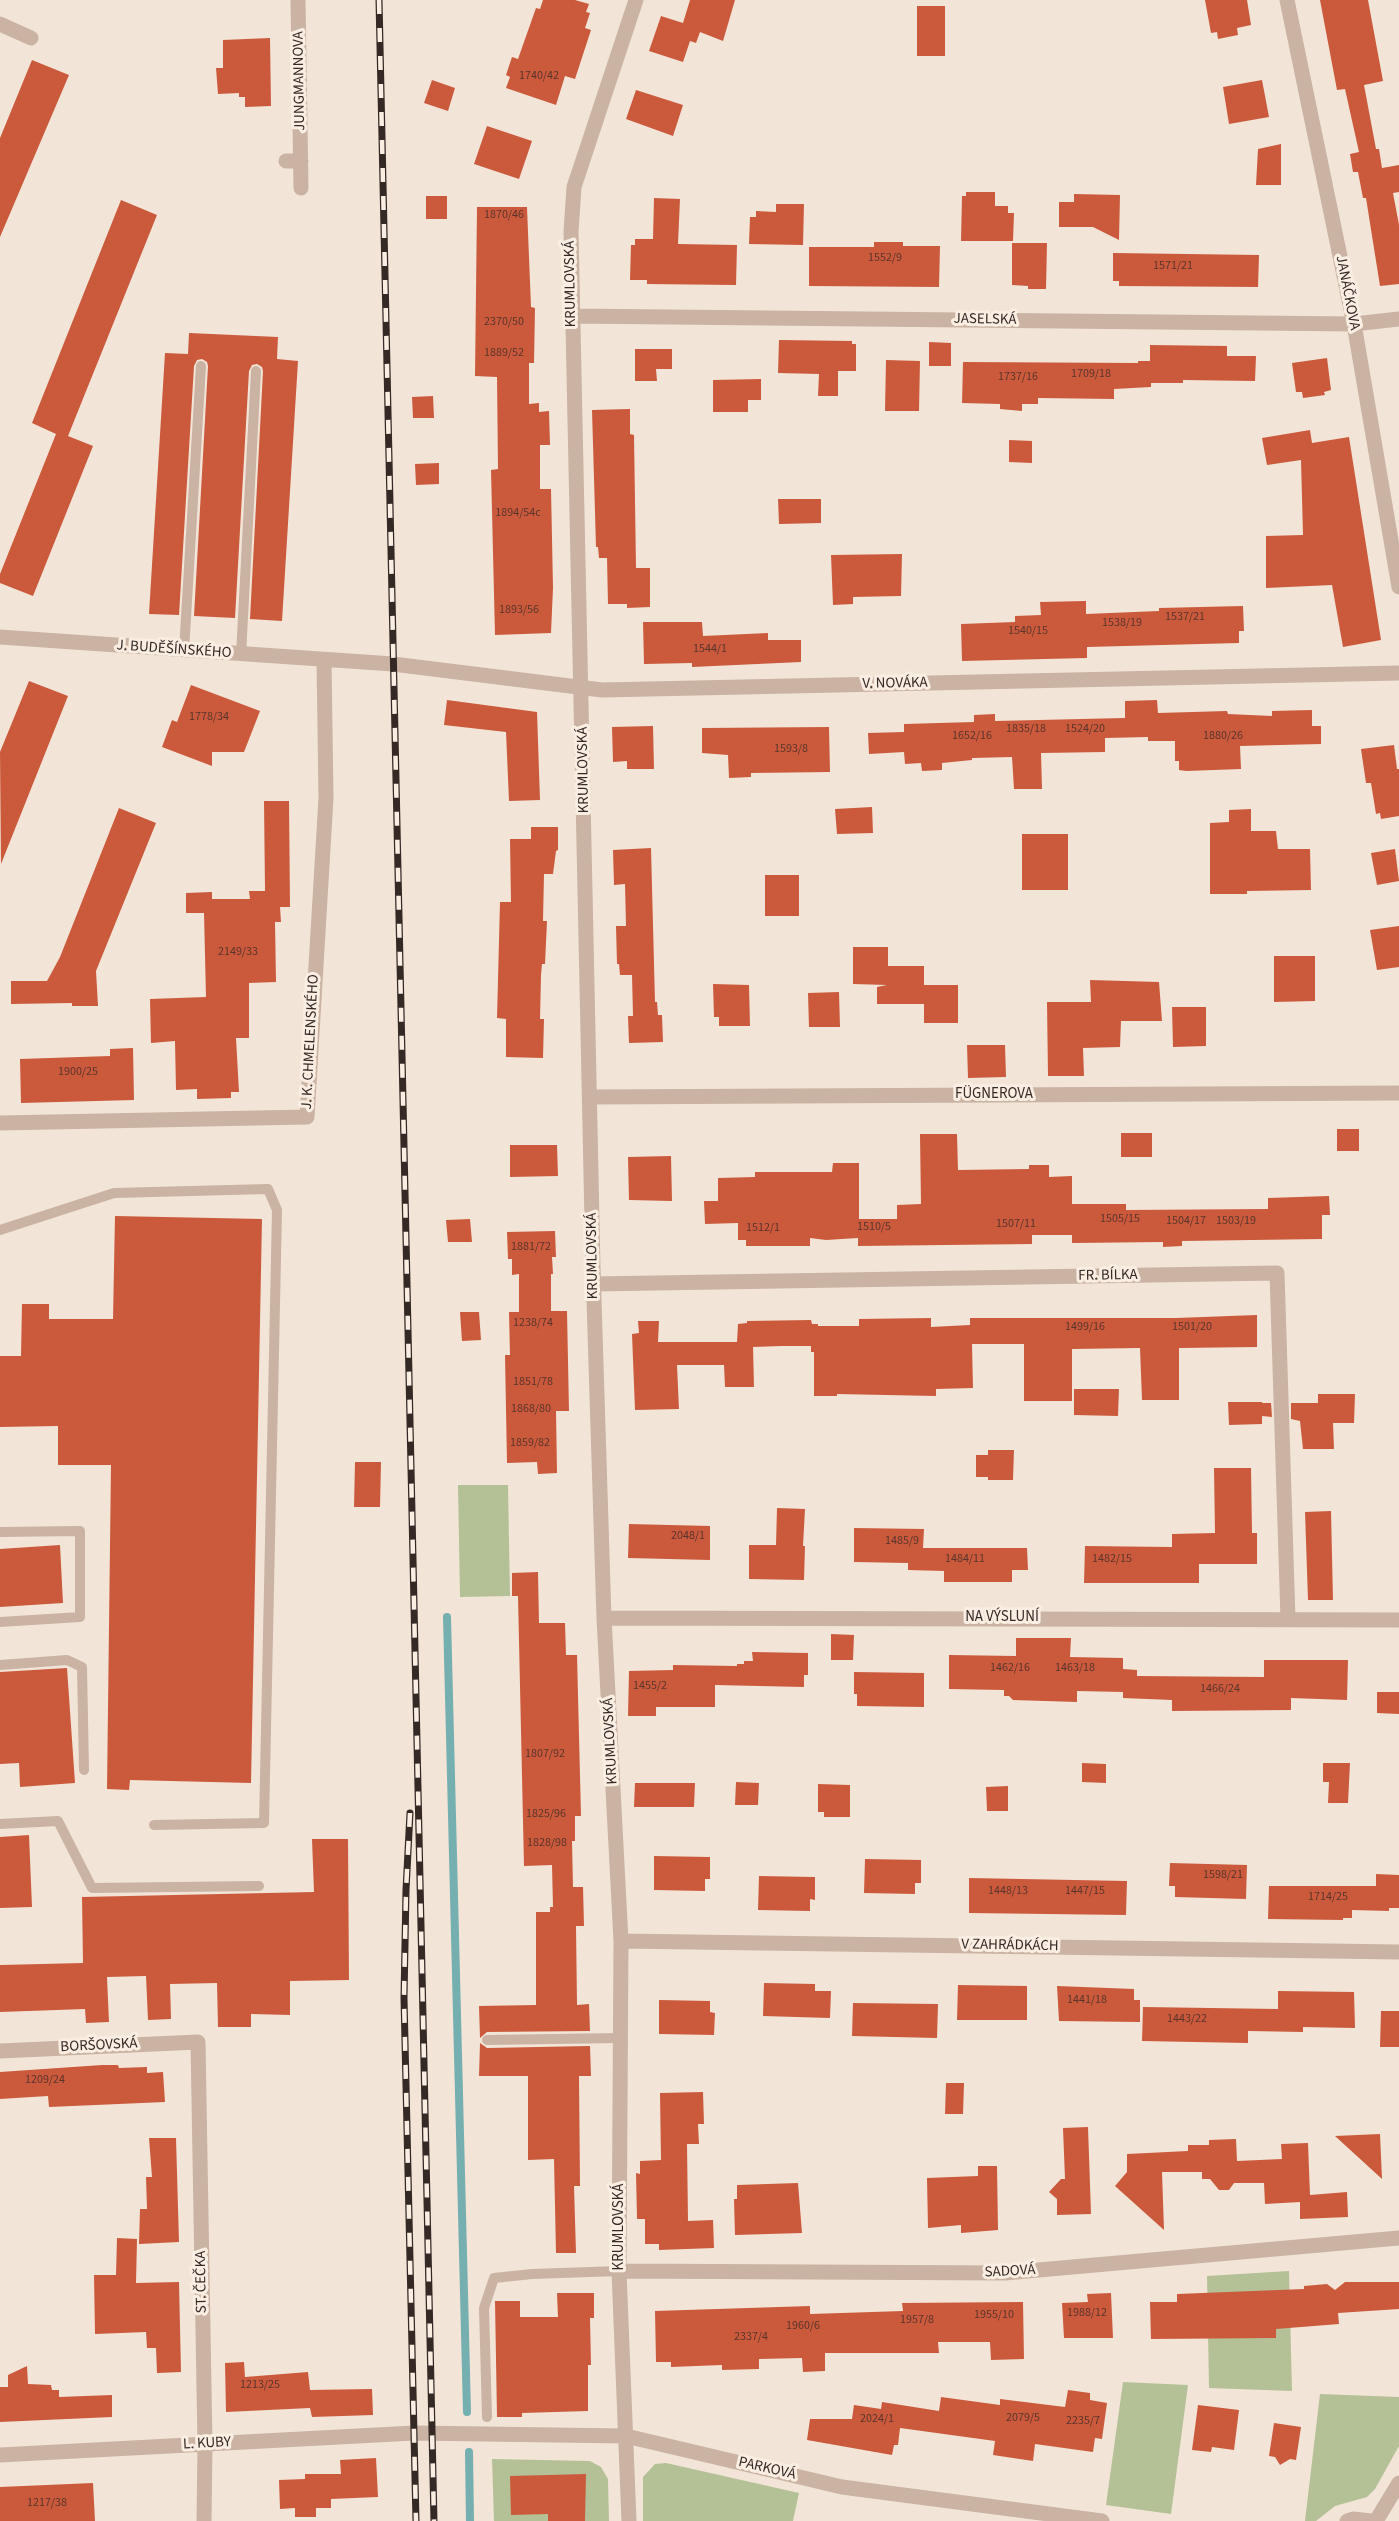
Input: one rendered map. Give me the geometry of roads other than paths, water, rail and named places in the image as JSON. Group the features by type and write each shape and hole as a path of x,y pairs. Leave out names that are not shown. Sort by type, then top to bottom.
{"street":[{"name":"JUNGMANNOVA","path":"298,0 294,161 301,188"},
{"name":"KRUMLOVSKÁ","path":"629,2521 619,2271 621,1941 604,1618 593,1284 582,689 570,232 574,187 636,0"},
{"name":"JANÁČKOVA","path":"1287,0 1354,324 1399,587"},
{"path":"0,24 31,38"},
{"name":"JASELSKÁ","path":"572,316 1354,324 1399,319"},
{"name":"J. BUDĚŠÍNSKÉHO","path":"0,637 393,664"},
{"name":"J. K. CHMELENSKÉHO","path":"0,1124 307,1117 326,798 324,660"},
{"name":"V. NOVÁKA","path":"393,664 582,689 1399,673"},
{"name":"FÜGNEROVA","path":"590,1097 1399,1093"},
{"name":"FR. BÍLKA","path":"593,1284 1277,1273 1288,1619"},
{"name":"NA VÝSLUNÍ","path":"604,1618 1399,1620"},
{"name":"V ZAHRÁDKÁCH","path":"621,1941 1399,1952"},
{"name":"BORŠOVSKÁ","path":"0,2051 198,2042"},
{"name":"ST. ČEČKA","path":"198,2042 205,2445 204,2521"},
{"name":"SADOVÁ","path":"619,2271 1005,2273 1399,2238"},
{"name":"L. KUBY","path":"0,2455 432,2433"},
{"name":"PARKOVÁ","path":"432,2433 627,2436 842,2487 1102,2521"},
{"path":"1376,2521 1399,2483"},
{"path":"1347,2521 1364,2519 1371,2521"}],"lane":[{"path":"184,651 201,366"},
{"path":"241,655 256,371"},
{"path":"0,1230 114,1193 268,1189 277,1210 264,1823 154,1825"},
{"path":"0,1532 80,1531 80,1617 0,1622"},
{"path":"0,1665 67,1660 82,1667 84,1770"},
{"path":"0,1824 58,1821 92,1888 259,1886"},
{"path":"487,2040 620,2038"},
{"path":"487,2417 484,2308 494,2278 532,2274 619,2271"}],"waterway":[{"path":"447,1617 467,2412"},
{"path":"469,2452 470,2521"}],"railway":[{"path":"379,0 434,2521"},
{"path":"410,1813 404,1998 416,2521"}]}
